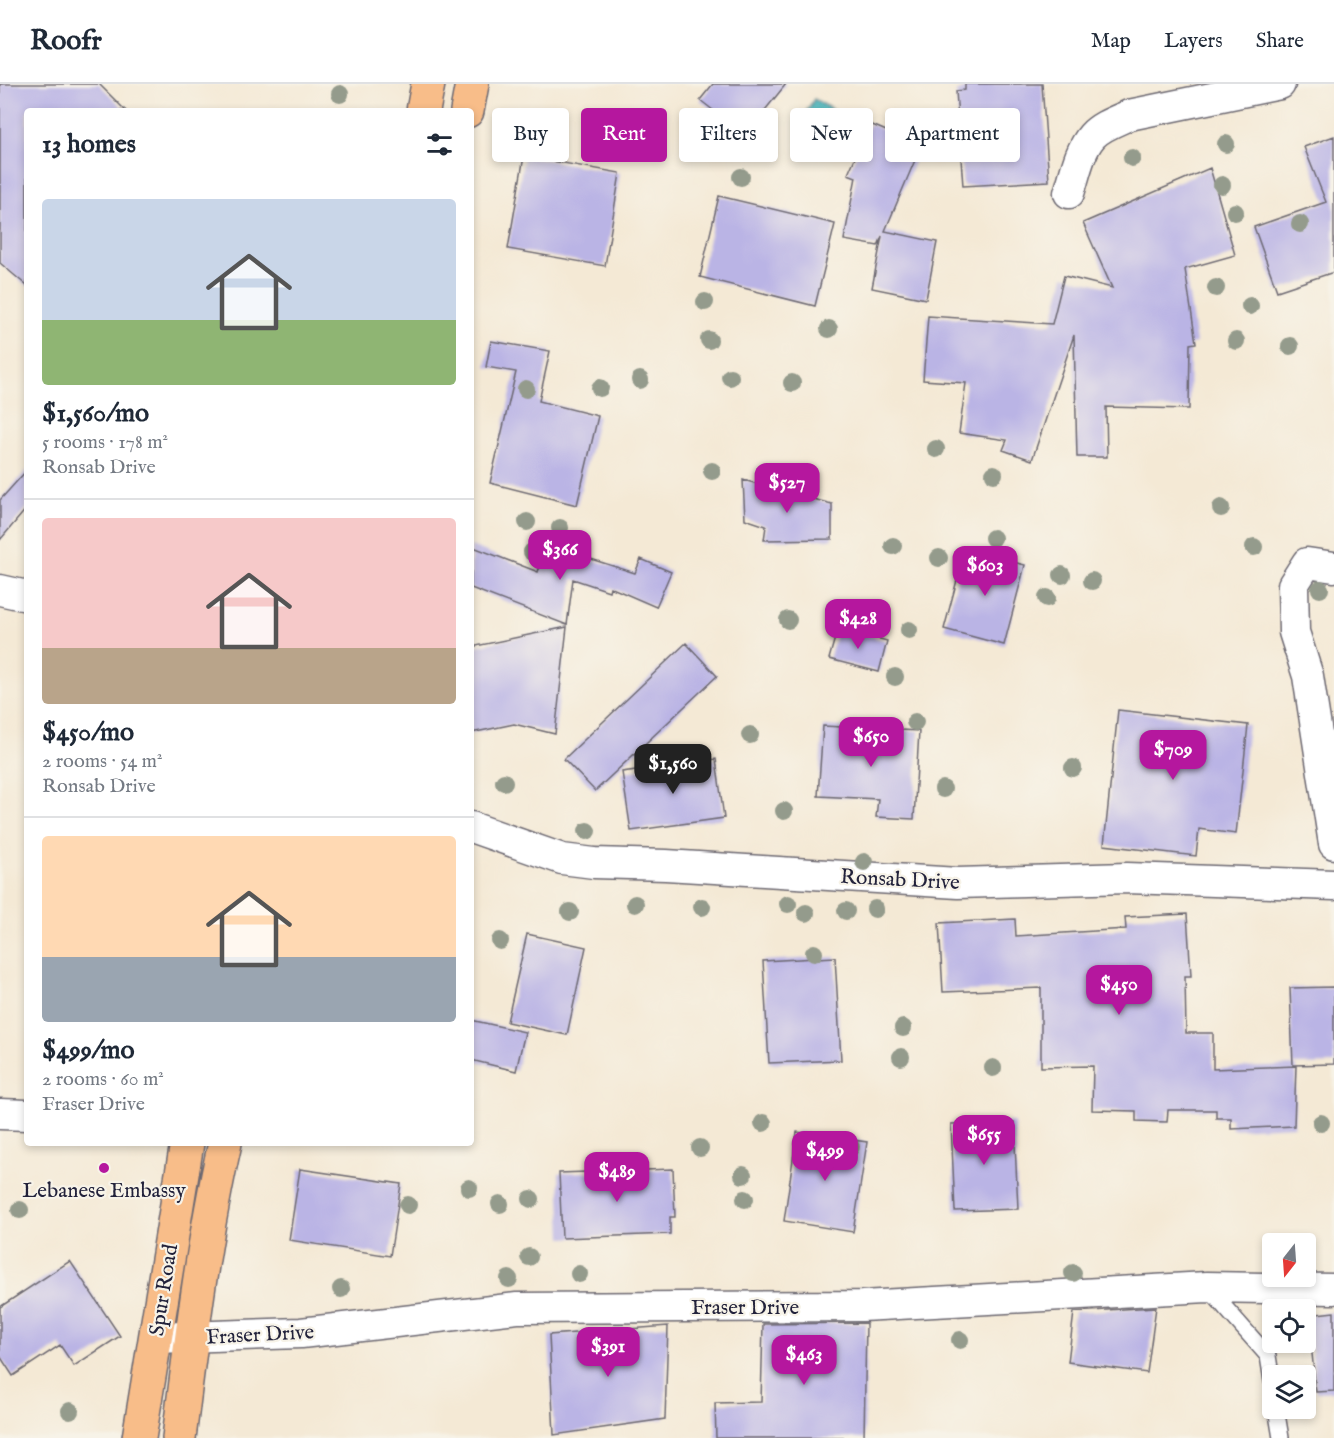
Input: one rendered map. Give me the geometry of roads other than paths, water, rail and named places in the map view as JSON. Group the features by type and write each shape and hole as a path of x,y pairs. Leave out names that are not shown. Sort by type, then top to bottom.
{"main road":[{"path":"424,108 428,84"},
{"path":"468,108 472,84"},
{"name":"Spur Road","path":"178,1438 191,1338 217,1177 224,1146"},
{"path":"184,1156 217,1177"},
{"name":"Spur Road","path":"139,1438 184,1156"}],"street":[{"path":"1069,193 1080,159 1092,137 1108,125 1129,115 1280,84"},
{"path":"1334,567 1307,564 1293,585 1294,632 1308,676 1334,844"},
{"path":"0,590 24,595"},
{"name":"Ronsab Drive","path":"474,828 562,859 594,863 666,865 958,883 1127,878 1334,885"},
{"path":"0,1114 24,1115"},
{"name":"Fraser Drive","path":"156,1338 301,1333 517,1308 862,1306 1207,1287 1334,1289"}],"lane":[{"path":"1207,1287 1268,1356 1269,1365"},
{"path":"1278,1419 1281,1438"}],"water":[{"path":"814,99 829,108 808,108"}],"place":[{"name":"Lebanese Embassy","path":"104,1168"}]}
